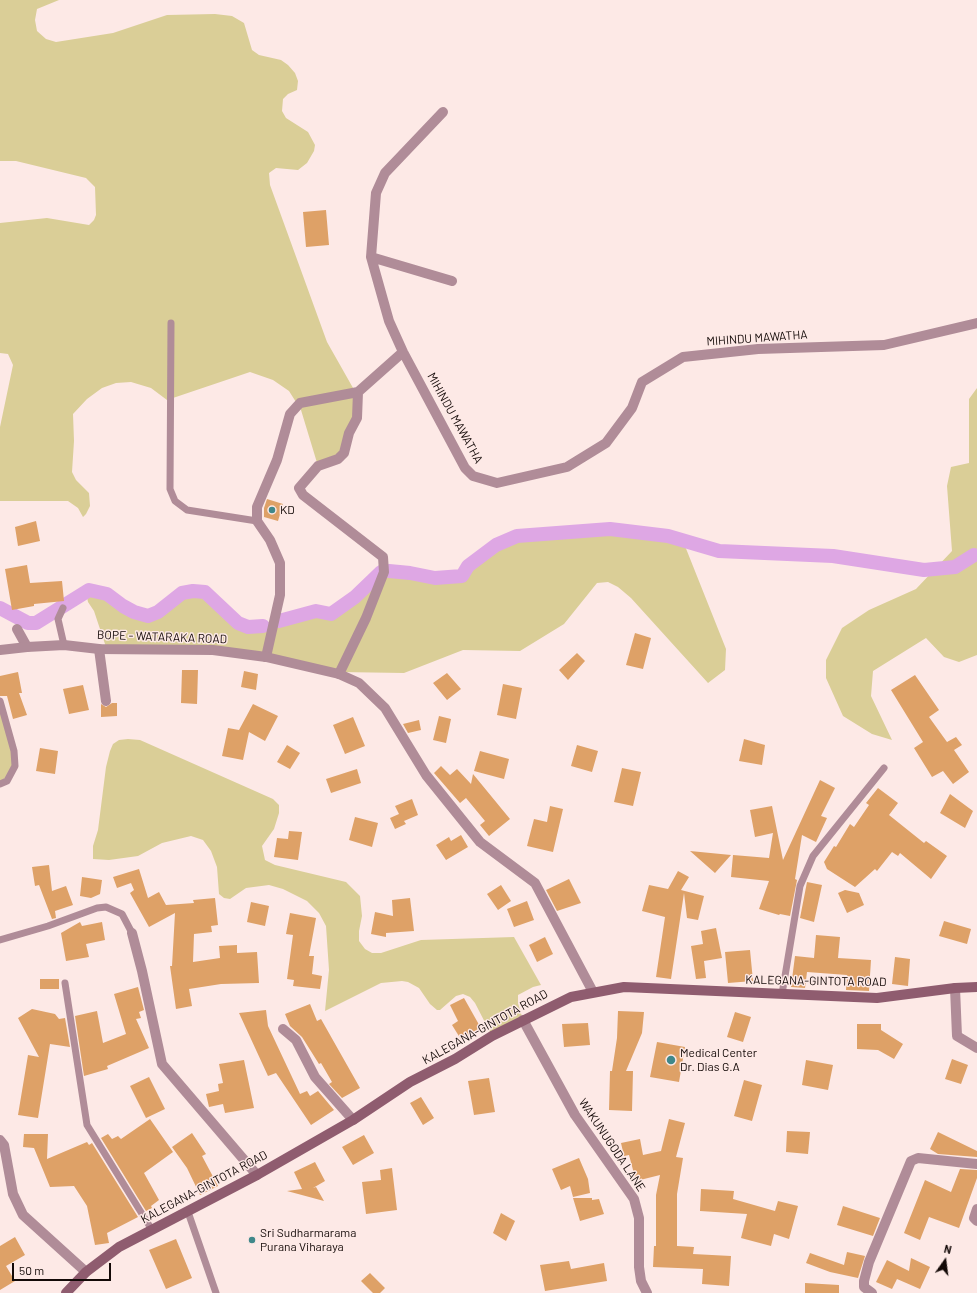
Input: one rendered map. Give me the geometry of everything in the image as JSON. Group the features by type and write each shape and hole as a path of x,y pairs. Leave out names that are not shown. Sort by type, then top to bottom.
{"main road":[{"name":"KALEGANA-GINTOTA ROAD","path":"66,1293 86,1272 119,1247 257,1176 353,1120 410,1082 455,1059 492,1036 571,997 624,987 877,998 955,988 977,987"}],"street":[{"name":"MIHINDU MAWATHA","path":"443,112 385,173 376,193 371,257 389,321 465,468 473,476 497,483 567,467 606,443 632,408 642,382 683,357 758,349 884,345 977,324"},
{"path":"371,257 452,281"},
{"path":"266,657 280,595 280,563 270,540 257,521 257,508 277,460 290,414 300,404 358,392 404,352"},
{"path":"339,674 366,618 384,572 383,558 303,495 299,488 318,466 338,459 344,453 349,433 357,418 358,392"},
{"path":"17,629 27,647"},
{"name":"BOPE - WATARAKA ROAD","path":"0,650 64,645 99,649 213,650 266,657 339,674 359,683 385,708 426,775 480,842 535,883 592,992"},
{"path":"99,649 106,701"},
{"path":"132,932 162,1064 257,1176"},
{"path":"955,988 958,1036 977,1048"},
{"name":"WAKUNUGODA LANE","path":"523,1020 575,1115 634,1199 639,1218 639,1267 641,1281 647,1293"},
{"path":"283,1029 296,1040 315,1077 353,1120"},
{"path":"0,1140 4,1145 13,1194 23,1215 86,1272"},
{"path":"872,1293 864,1287 867,1268 911,1161 918,1158 977,1164"},
{"path":"977,1209 974,1218 977,1221"}],"lane":[{"path":"171,323 170,489 175,502 187,510 257,521"},
{"path":"63,608 58,619 64,645"},
{"path":"0,701 14,751 15,766 7,781 0,784"},
{"path":"782,994 800,886 813,856 884,768"},
{"path":"0,940 48,926 97,908 106,907 122,914 132,932"},
{"path":"65,983 86,1125 152,1230"},
{"path":"188,1212 216,1293"}],"shaded area":[{"path":"0,0 59,0 37,9 35,20 37,31 46,39 56,42 113,33 167,15 215,14 232,16 244,23 252,50 259,55 281,60 295,73 298,81 297,90 288,94 283,99 282,111 286,118 308,132 315,145 314,151 307,163 298,170 276,168 269,173 270,185 327,342 357,395 357,418 344,453 318,466 301,410 289,391 273,380 250,372 167,400 151,388 131,382 116,383 102,388 87,399 73,414 74,441 72,472 76,480 89,493 90,506 86,514 83,517 78,508 68,501 0,501 0,427 13,365 8,354 0,353 0,223 47,218 89,225 94,220 96,215 95,187 86,178 16,161 0,161"},
{"path":"977,388 977,655 959,662 944,657 926,638 873,671 871,696 892,740 872,734 843,716 826,678 826,660 842,628 869,610 916,589 952,551 947,486 951,467 969,463 969,399"},
{"path":"610,529 668,536 683,541 726,649 725,670 708,683 631,598 618,587 608,582 597,583 564,624 520,651 463,650 404,673 339,672 275,655 106,647 94,611 88,602 86,592 94,591 107,594 134,612 148,616 158,612 182,593 193,591 205,592 238,623 248,627 261,625 290,613 316,611 331,614 355,597 382,571 410,573 435,578 462,576 468,566 496,545 517,536"},
{"path":"0,701 15,766 0,784"},
{"path":"119,740 140,740 273,799 279,805 279,813 274,829 262,846 265,860 275,865 346,882 360,896 362,916 359,941 365,949 372,953 381,953 421,940 514,937 541,985 533,987 518,995 518,1003 523,1020 492,1036 475,1003 470,997 463,994 456,996 440,1010 437,1010 430,1004 419,988 408,982 402,981 381,983 325,1011 329,970 326,926 319,913 307,901 283,889 269,885 246,888 230,899 224,898 219,894 217,867 211,851 203,840 191,836 162,843 138,856 109,860 93,859 93,846 98,830 106,767 110,751 113,744"}],"building":[{"path":"326,210 329,245 306,247 303,212"},
{"name":"KD","path":"267,499 283,504 278,521 264,517 264,508"},
{"path":"36,521 40,541 18,546 15,527"},
{"path":"27,565 30,583 62,581 64,601 34,604 34,606 12,610 5,569"},
{"path":"635,633 651,638 643,669 626,665"},
{"path":"577,653 585,661 568,680 559,670"},
{"path":"182,670 198,670 197,704 181,703"},
{"path":"244,671 258,674 256,690 241,687"},
{"path":"18,672 22,693 19,693 27,715 13,719 7,696 0,696 0,676"},
{"path":"447,673 461,689 447,700 433,683"},
{"path":"915,675 939,710 929,717 947,742 956,737 962,745 954,750 969,772 953,784 943,771 932,777 914,748 923,742 891,690"},
{"path":"503,684 522,688 516,719 497,715"},
{"path":"83,685 89,710 69,714 63,689"},
{"path":"112,703 117,703 117,716 101,717 101,704 106,707"},
{"path":"253,704 278,716 265,741 249,732 243,760 222,756 228,728 239,730"},
{"path":"439,716 451,719 446,743 433,740"},
{"path":"353,717 365,746 345,754 333,725"},
{"path":"419,720 421,730 408,733 403,724"},
{"path":"744,739 765,745 762,765 739,761"},
{"path":"287,745 300,753 290,769 277,762"},
{"path":"577,745 598,751 592,772 571,766"},
{"path":"40,748 58,751 55,774 36,771"},
{"path":"480,751 509,759 504,779 474,771"},
{"path":"441,766 450,775 457,769 471,784 473,774 510,819 489,836 480,825 485,821 466,798 460,803 434,773"},
{"path":"622,768 641,772 633,806 614,802"},
{"path":"357,769 361,783 331,793 326,779"},
{"path":"820,780 835,788 821,816 827,818 816,842 802,835 795,879 797,880 790,916 779,915 759,909 769,881 731,877 733,855 769,858 773,833 755,837 750,810 772,806 783,860"},
{"path":"878,788 898,803 889,815 924,843 926,841 947,856 931,879 900,853 898,856 892,852 877,871 875,869 855,887 827,869 824,862 834,846 836,847 850,824 854,827 869,805 866,803"},
{"path":"950,794 973,811 965,828 940,813"},
{"path":"412,799 418,815 404,821 406,824 395,829 390,818 399,814 395,806"},
{"path":"550,806 563,809 553,852 527,846 534,819 547,822"},
{"path":"355,817 378,823 372,847 349,840"},
{"path":"289,831 302,832 298,860 274,857 277,838 288,839"},
{"path":"461,835 468,847 446,860 436,845 449,837 451,841"},
{"path":"690,851 731,855 715,873"},
{"path":"49,865 52,891 66,886 73,905 55,911 56,918 52,919 39,885 35,886 32,867"},
{"path":"139,869 148,898 159,892 166,905 194,903 193,900 215,898 218,925 211,926 212,932 194,934 193,962 220,958 219,946 237,945 237,953 257,952 259,983 221,984 189,989 192,1006 176,1009 170,966 172,966 175,913 149,927 130,893 134,890 131,883 117,888 113,877"},
{"path":"678,871 689,877 681,890 704,896 698,920 687,918 684,893 671,979 656,977 665,917 642,911 649,885 668,889"},
{"path":"82,877 102,880 100,894 91,898 80,896"},
{"path":"569,879 581,903 557,911 546,890"},
{"path":"807,882 822,885 814,922 800,918"},
{"path":"501,885 511,901 498,910 487,894"},
{"path":"845,890 859,893 864,905 847,913 838,893"},
{"path":"410,898 414,931 386,933 386,937 371,934 375,912 393,916 392,900"},
{"path":"527,901 534,920 514,927 507,909"},
{"path":"251,902 269,906 265,926 247,922"},
{"path":"290,913 316,918 309,956 314,956 312,974 322,976 320,989 293,986 294,980 287,979 293,935 286,934"},
{"path":"944,921 971,929 967,944 939,936"},
{"path":"80,922 82,926 102,922 105,940 86,944 89,957 66,961 61,933"},
{"path":"716,928 722,958 704,961 706,978 696,979 691,946 703,944 701,931"},
{"path":"816,935 840,937 838,958 871,960 869,991 846,990 847,975 807,972 805,988 791,987 795,956 814,958"},
{"path":"545,937 553,954 537,962 529,945"},
{"path":"750,950 753,981 728,983 725,952"},
{"path":"895,957 910,959 908,986 892,984"},
{"path":"40,979 59,979 59,989 40,989"},
{"path":"138,987 144,1010 139,1012 141,1018 136,1019 149,1048 107,1066 108,1069 84,1076 75,1016 97,1011 103,1043 126,1034 114,994"},
{"path":"464,998 482,1030 462,1041 452,1025 458,1021 450,1005"},
{"path":"310,1004 317,1021 321,1019 360,1088 342,1098 329,1084 332,1082 321,1063 319,1064 302,1037 290,1026 285,1014"},
{"path":"32,1009 55,1014 59,1019 65,1018 70,1047 50,1044 38,1118 18,1115 28,1055 39,1057 18,1018"},
{"path":"266,1010 268,1026 300,1094 307,1091 310,1096 318,1091 334,1110 311,1125 276,1073 268,1076 239,1013"},
{"path":"618,1011 644,1012 642,1033 626,1071 633,1071 632,1111 609,1110 610,1071 612,1071 617,1038"},
{"path":"735,1012 751,1017 743,1042 727,1037"},
{"path":"588,1023 590,1045 564,1047 562,1024"},
{"path":"857,1024 881,1024 881,1030 903,1044 894,1059 878,1050 857,1049"},
{"path":"657,1042 685,1047 679,1082 650,1077"},
{"path":"952,1059 968,1065 961,1084 945,1079"},
{"path":"244,1060 254,1108 225,1113 223,1104 209,1107 206,1094 219,1091 218,1084 223,1083 219,1064"},
{"path":"806,1060 833,1065 828,1090 802,1085"},
{"path":"149,1077 165,1109 146,1118 130,1086"},
{"path":"489,1078 495,1112 474,1115 468,1081"},
{"path":"744,1080 762,1085 752,1121 734,1116"},
{"path":"421,1097 434,1118 423,1125 410,1103"},
{"path":"150,1119 173,1152 144,1173 159,1200 151,1206 152,1208 146,1211 101,1138 108,1134 112,1139 118,1136 121,1139"},
{"path":"669,1119 685,1123 676,1157 683,1158 677,1194 677,1246 694,1247 693,1254 731,1256 729,1286 702,1284 703,1269 653,1267 654,1246 656,1246 656,1195 660,1175 636,1181 629,1155 624,1156 621,1143 640,1139 643,1155 661,1151"},
{"path":"787,1131 810,1132 808,1154 786,1152"},
{"path":"938,1132 977,1151 977,1157 938,1154 930,1149"},
{"path":"192,1133 206,1154 202,1156 218,1186 200,1195 187,1168 172,1147"},
{"path":"24,1134 48,1134 47,1159 87,1142 89,1145 92,1143 138,1217 107,1233 109,1243 95,1245 87,1206 74,1186 50,1187 34,1148 23,1147"},
{"path":"364,1135 374,1153 353,1165 342,1147"},
{"path":"579,1158 588,1179 590,1193 573,1197 570,1186 561,1190 552,1169"},
{"path":"315,1162 325,1181 313,1188 316,1187 324,1201 287,1191 302,1189 294,1172"},
{"path":"392,1168 397,1210 366,1214 362,1182 381,1180 380,1170"},
{"path":"960,1169 977,1170 977,1178 959,1228 929,1217 920,1240 904,1233 925,1180 951,1192"},
{"path":"701,1189 734,1191 733,1199 775,1211 778,1201 798,1206 789,1239 774,1234 771,1246 741,1238 747,1214 700,1211"},
{"path":"573,1198 592,1198 592,1200 599,1199 604,1214 580,1221"},
{"path":"843,1206 880,1218 873,1236 837,1225"},
{"path":"501,1213 515,1221 506,1241 493,1233"},
{"path":"15,1237 25,1255 6,1266 15,1281 0,1290 0,1246"},
{"path":"176,1239 192,1278 166,1289 149,1250"},
{"path":"847,1252 865,1256 858,1278 830,1272 806,1263 810,1253 844,1265"},
{"path":"911,1258 930,1267 920,1289 897,1279 892,1289 876,1282 887,1260 909,1271"},
{"path":"569,1261 571,1269 604,1263 607,1281 545,1291 540,1265"},
{"path":"370,1273 385,1288 380,1293 373,1293 361,1281"},
{"path":"805,1283 839,1285 839,1293 805,1293"}],"waterway":[{"path":"389,571 435,578 462,576 468,566 496,545 517,536 610,529 668,536 719,551 833,556 924,570 955,567 974,555"},
{"path":"279,621 316,611 331,614 355,597 381,572"},
{"path":"0,608 28,623 36,623 89,590 107,594 134,612 148,616 158,612 182,593 193,591 205,592 238,623 248,627 263,626"}],"place":[{"name":"KD","path":"272,510"},
{"name":"Medical Center Dr. Dias G.A","path":"671,1060"},
{"name":"Sri Sudharmarama Purana Viharaya","path":"252,1240"}]}
